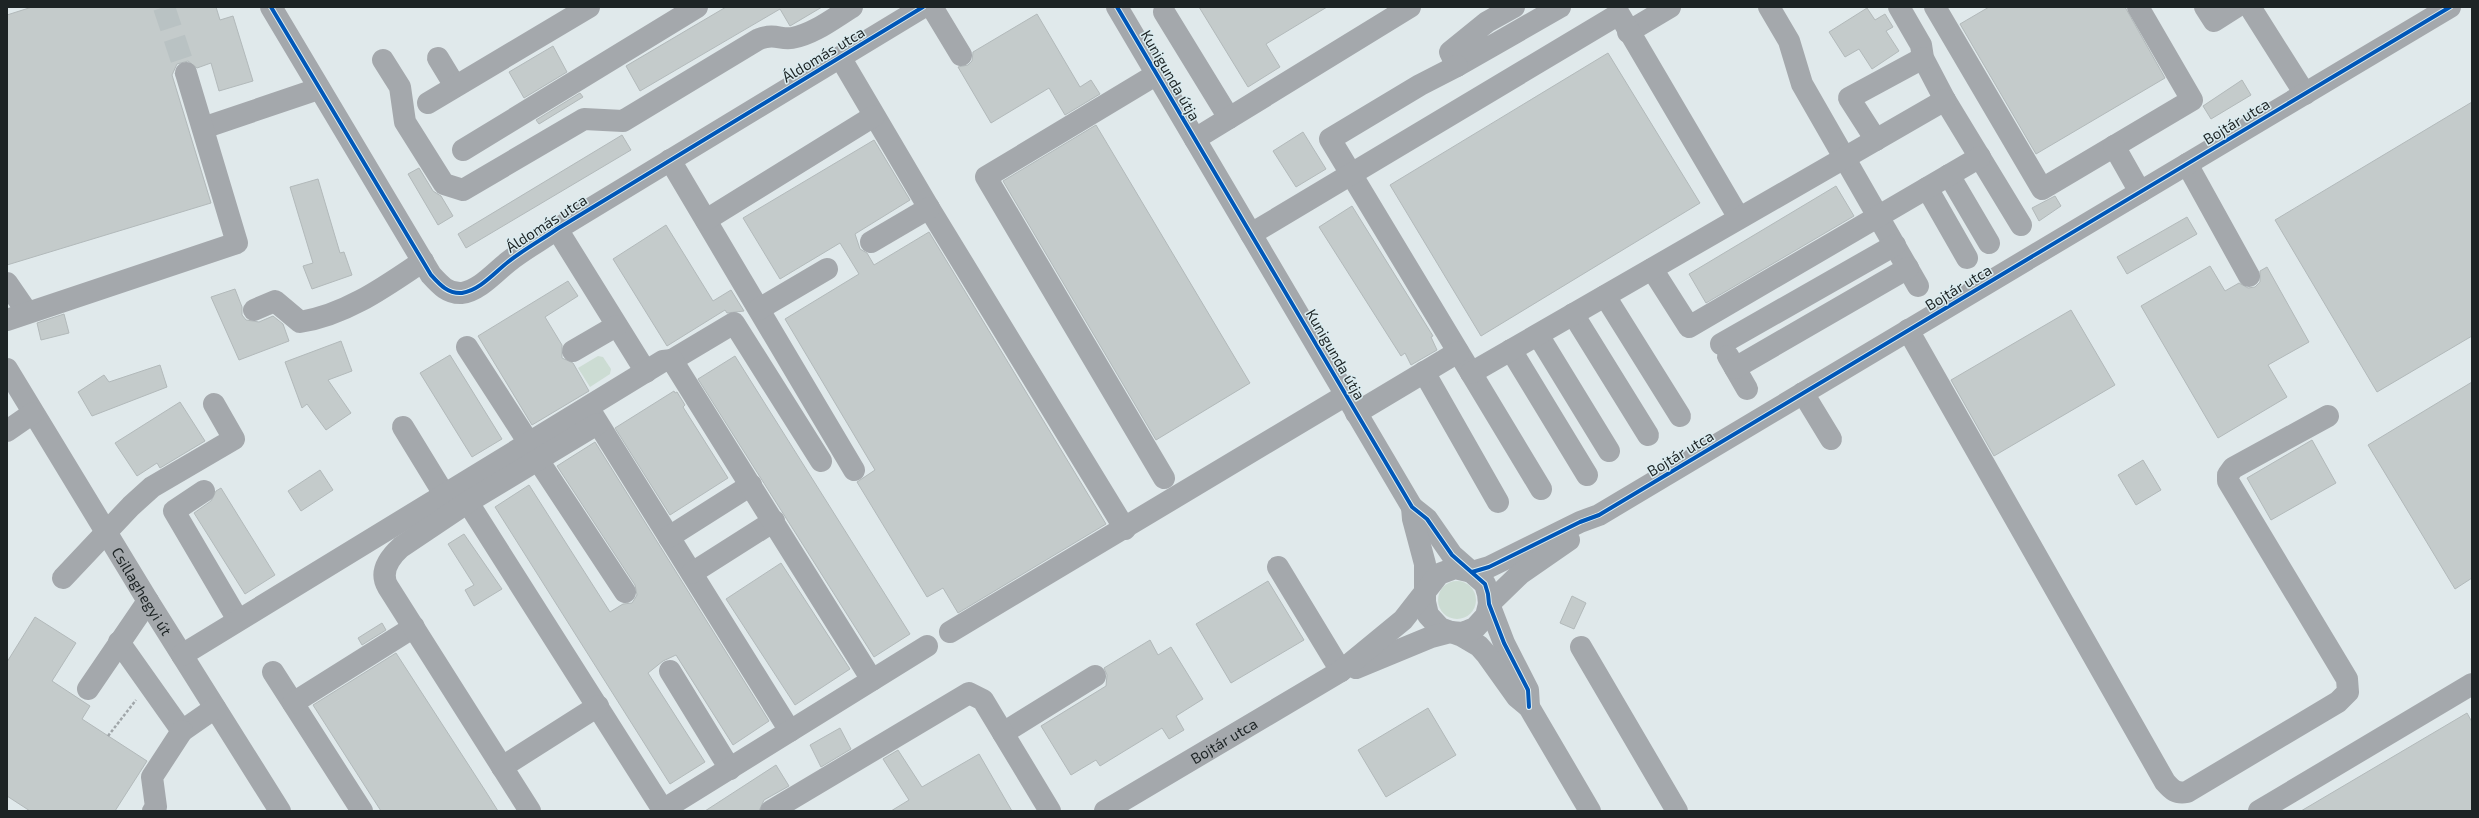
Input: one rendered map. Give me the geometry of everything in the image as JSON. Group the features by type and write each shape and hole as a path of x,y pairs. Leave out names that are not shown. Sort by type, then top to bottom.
{"street":[{"name":"Áldomás utca","path":"271,7 318,89 423,261 442,288 451,292 462,293 490,278 508,262 557,229 923,7"},
{"path":"428,103 589,7"},
{"path":"463,150 697,7"},
{"path":"383,60 400,87 405,122 444,184 463,190 584,119 623,121 759,39 770,35 790,39 811,32 852,7"},
{"path":"932,7 961,55"},
{"name":"Kunigunda útja","path":"1117,7 1412,507 1427,518 1452,555 1485,584 1489,604 1528,690 1529,707"},
{"path":"1195,138 1410,7"},
{"path":"1457,66 1450,52 1487,22 1514,7"},
{"path":"1541,489 1330,139 1420,85 1457,66 1560,7"},
{"path":"1251,234 1624,14 1670,7"},
{"path":"1735,368 1913,277 1802,84 1789,41 1769,7"},
{"path":"1899,7 1921,45 1923,58 1945,100 2021,225"},
{"path":"1935,7 2042,189 2192,100 2138,7"},
{"path":"2205,7 2214,21 2236,7"},
{"path":"2250,7 2305,94"},
{"name":"Bojtár utca","path":"1472,572 1489,567 1580,522 1599,515 2450,7"},
{"path":"1164,12 1229,118"},
{"path":"1624,14 1739,218"},
{"path":"840,57 929,208 1125,529"},
{"path":"438,58 455,86"},
{"path":"1876,140 1849,98 1923,58"},
{"path":"7,283 17,316 237,243 186,73"},
{"path":"1157,74 986,177 1164,478"},
{"path":"203,128 318,89"},
{"path":"1471,374 1945,100"},
{"path":"706,220 874,116"},
{"path":"2114,146 2140,192"},
{"path":"1652,269 1689,327 1980,157"},
{"path":"670,160 854,470"},
{"path":"2187,164 2249,276"},
{"path":"1949,175 1989,243"},
{"path":"1927,188 1967,258"},
{"path":"871,242 929,208"},
{"path":"557,229 646,372"},
{"path":"1721,344 1895,245"},
{"path":"254,310 275,301 300,322 314,320 361,301 423,261"},
{"path":"759,309 827,269"},
{"path":"1605,296 1680,416"},
{"path":"1573,314 1648,436"},
{"path":"1705,317 1747,389"},
{"path":"182,655 238,620 457,494 534,452 593,416 646,372 663,361 672,360 734,323 821,461"},
{"path":"573,351 616,326"},
{"path":"1908,330 2165,782 2172,790 2179,793 2187,792 2338,702 2348,692 2347,679 2228,481 2228,475 2233,468 2328,416"},
{"path":"1538,335 1608,451"},
{"path":"467,347 625,592"},
{"path":"1511,350 1587,475"},
{"path":"950,632 1125,529 1236,471 1351,404 1424,372 1458,352"},
{"path":"672,360 751,484 872,680"},
{"name":"Csillaghegyi út","path":"7,369 106,534 215,708 271,807"},
{"path":"1424,372 1498,502"},
{"path":"1803,393 1831,439"},
{"path":"63,578 131,506 152,487 234,439 214,404"},
{"path":"7,431 33,413"},
{"path":"593,416 790,731"},
{"path":"403,427 457,494 598,706 662,810 927,646"},
{"path":"669,537 751,484"},
{"path":"204,491 174,511 238,620"},
{"path":"457,494 401,547 388,562 384,579 530,811"},
{"name":"Kunigunda útja","path":"1412,507 1413,519 1425,564 1425,602 1428,616 1435,625 1479,646 1487,655 1517,697 1529,707 1590,811"},
{"name":"Bojtár utca","path":"1489,604 1520,574 1586,527 1599,515"},
{"path":"692,573 774,521"},
{"path":"1278,567 1341,671"},
{"path":"1426,592 1432,579 1445,571 1455,568 1472,572"},
{"name":"Bojtár utca","path":"1105,811 1341,671 1403,620 1426,592"},
{"path":"88,689 148,601"},
{"path":"1450,632 1463,633 1475,628 1486,616 1489,604"},
{"path":"293,703 414,627"},
{"name":"Bojtár utca","path":"1341,671 1362,667 1413,643 1450,632"},
{"path":"119,642 182,731"},
{"path":"1581,647 1677,811"},
{"path":"273,672 362,811"},
{"path":"670,672 730,769"},
{"path":"1003,734 1095,676"},
{"path":"2259,811 2472,684"},
{"path":"771,811 969,693 979,696 1050,811"},
{"path":"502,767 598,706"},
{"path":"153,811 156,807 152,777 182,731 215,708"}],"path":[{"path":"108,736 140,695"}],"shaded area":[{"path":"598,356 603,357 611,369 610,374 590,387 578,368"},
{"path":"1457,581 1467,584 1473,590 1476,600 1473,610 1467,616 1457,619 1447,616 1441,610 1438,600 1441,590 1447,584"}],"building":[{"path":"32,7 216,7 220,20 233,16 253,81 219,91 211,63 197,68 188,61 177,64 172,75 211,203 7,265 7,15"},
{"path":"726,7 822,7 790,26 780,9 640,91 626,66"},
{"path":"1199,7 1327,7 1266,44 1280,67 1248,87"},
{"path":"1989,7 2125,7 2165,78 2036,154 1960,24"},
{"path":"1867,8 1875,20 1885,14 1893,27 1886,31 1899,51 1872,69 1859,49 1845,57 1829,32"},
{"path":"1037,14 1080,87 1091,80 1100,94 1065,115 1049,88 991,123 958,67 968,65 972,61 973,52"},
{"path":"553,46 567,72 524,98 509,72"},
{"path":"1608,53 1700,203 1481,336 1390,185"},
{"path":"2242,80 2251,95 2211,119 2203,106"},
{"path":"580,93 583,97 539,124 536,120"},
{"path":"2472,102 2472,336 2377,392 2275,220"},
{"path":"1096,125 1250,383 1156,440 1003,181"},
{"path":"1303,132 1326,169 1296,187 1273,151"},
{"path":"622,135 631,150 466,248 458,234"},
{"path":"874,140 910,200 855,234 860,249 867,253 874,265 929,232 1106,524 958,613 943,588 927,597 857,482 875,470 785,319 859,274 840,243 780,279 743,218"},
{"path":"419,168 433,191 441,196 453,216 438,225 408,174"},
{"path":"318,179 340,253 344,252 352,275 312,289 303,266 313,263 290,187"},
{"path":"1836,186 1854,216 1706,303 1689,274"},
{"path":"2055,196 2061,206 2039,221 2032,208"},
{"path":"1352,206 1433,336 1431,337 1437,350 1411,365 1405,353 1401,356 1319,227"},
{"path":"2187,217 2197,234 2127,274 2117,257"},
{"path":"666,225 713,301 731,290 744,311 727,313 725,310 667,346 613,259"},
{"path":"2210,266 2225,291 2239,283 2248,288 2255,287 2260,282 2260,271 2267,267 2309,342 2268,365 2287,397 2218,438 2141,306"},
{"path":"568,281 578,296 545,317 562,345 562,358 573,363 589,391 532,425 478,336"},
{"path":"235,289 242,307 242,315 246,320 259,322 273,316 283,324 289,341 239,360 211,297"},
{"path":"2071,310 2115,385 1994,456 1951,380"},
{"path":"64,314 69,333 41,340 37,323"},
{"path":"341,341 352,371 328,380 351,413 326,430 307,404 302,408 285,362"},
{"path":"450,355 502,439 472,457 420,373"},
{"path":"735,356 910,634 874,657 698,379"},
{"path":"160,365 167,387 92,416 78,392 104,375 109,382"},
{"path":"2472,382 2472,578 2455,589 2368,445"},
{"path":"674,391 675,393 677,392 685,405 683,407 728,478 670,515 615,428"},
{"path":"180,402 205,441 160,468 157,463 137,476 115,443"},
{"path":"2312,440 2336,483 2271,520 2247,478"},
{"path":"595,442 769,721 733,745 676,655 663,661 648,673 705,762 670,784 495,507 529,485 610,612 623,604 632,603 637,595 635,585 557,466"},
{"path":"2143,460 2161,490 2136,505 2118,475"},
{"path":"320,470 333,490 301,511 288,491"},
{"path":"221,488 275,575 245,594 194,513 211,501 216,491"},
{"path":"464,534 502,589 474,606 465,590 474,585 448,544"},
{"path":"781,563 850,669 795,705 726,599"},
{"path":"1268,581 1304,640 1231,683 1196,624"},
{"path":"1572,596 1586,603 1574,629 1560,623"},
{"path":"35,617 76,643 52,681 90,706 82,719 147,761 115,811 30,811 7,796 7,662"},
{"path":"382,623 386,630 362,645 358,638"},
{"path":"1150,640 1158,655 1171,647 1203,699 1176,716 1184,730 1169,739 1162,728 1100,766 1096,760 1071,775 1041,726 1106,686 1107,675 1104,668"},
{"path":"396,653 498,811 381,811 313,705"},
{"path":"1428,708 1456,755 1386,797 1358,750"},
{"path":"2467,713 2472,722 2472,811 2301,811"},
{"path":"840,728 851,749 821,767 810,745"},
{"path":"898,750 922,787 979,754 1012,811 891,811 909,800 883,759"},
{"path":"776,765 789,786 764,800 759,811 705,811"}],"tunnel":[{"path":"164,7 186,73"}],"cycle path":[{"path":"271,7 431,275 448,290 457,293 469,291 481,285 526,249 557,229 923,7"},
{"path":"1117,7 1412,507 1427,519 1452,555 1485,584 1489,604 1504,643 1528,690 1529,707"},
{"path":"1472,572 1489,567 1580,522 1599,515 2450,7"}]}
